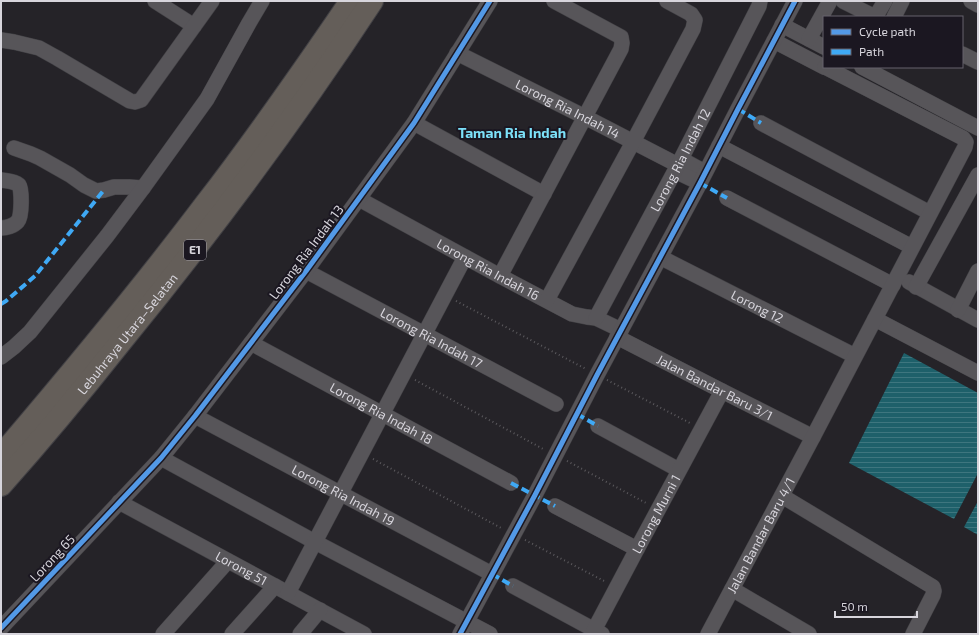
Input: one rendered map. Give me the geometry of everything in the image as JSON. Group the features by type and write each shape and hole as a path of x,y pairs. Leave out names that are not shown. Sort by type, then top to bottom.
{"highway":[{"name":"Lebuhraya Utara–Selatan","path":"1,456 84,358 206,205 251,144 351,1"},
{"name":"Lebuhraya Utara–Selatan","path":"1,485 91,380 167,286 266,155 372,1"}],"street":[{"path":"155,1 194,26"},
{"path":"1,40 39,48 130,101 138,102 141,100 212,1"},
{"path":"1,357 19,344 30,332 107,236 143,188 207,99 262,1"},
{"name":"Lorong Ria Indah 13","path":"120,502 161,458 195,416 360,199 414,123 490,1"},
{"path":"500,276 621,49 621,37 578,7 554,1"},
{"path":"547,300 633,142 694,24 691,14 667,1"},
{"name":"Lorong Ria Indah 12","path":"596,318 678,165 760,1"},
{"path":"463,628 795,1"},
{"path":"809,39 830,1"},
{"path":"844,1 873,16 876,16 885,1"},
{"path":"894,16 902,1"},
{"path":"971,1 978,5"},
{"path":"782,25 823,46"},
{"path":"774,41 823,66"},
{"name":"Lorong Ria Indah 14","path":"457,53 702,178"},
{"path":"963,54 978,62"},
{"name":"Jalan Bandar Baru 4/1","path":"708,634 965,148 966,142 963,138 826,68"},
{"path":"866,68 978,128"},
{"path":"414,123 544,194"},
{"path":"761,123 930,213"},
{"path":"719,146 912,247"},
{"path":"14,148 40,158 96,191 114,187 143,188"},
{"path":"916,286 978,175"},
{"path":"1,180 11,181 17,184 21,189 20,217 18,222 5,228 1,228"},
{"path":"727,198 895,280 916,286 978,320"},
{"name":"Lorong Ria Indah 16","path":"360,199 572,314 596,318 619,334"},
{"path":"232,634 282,590 315,542 465,257"},
{"name":"Lorong 12","path":"660,257 855,356"},
{"name":"Lorong Ria Indah 17","path":"306,271 556,404"},
{"path":"958,310 978,271"},
{"path":"875,319 978,373"},
{"name":"Jalan Bandar Baru 3/1","path":"619,334 722,391 813,437"},
{"name":"Lorong Ria Indah 18","path":"252,343 511,483"},
{"name":"Lorong Murni 1","path":"596,633 616,588 722,391"},
{"name":"Lorong Ria Indah 19","path":"195,416 492,574"},
{"path":"598,426 679,470"},
{"path":"161,458 315,542 463,628 490,634"},
{"path":"782,496 933,587 933,595 913,634"},
{"name":"Lorong 51","path":"120,502 364,634"},
{"name":"Lorong 65","path":"1,628 120,502"},
{"path":"555,506 637,549"},
{"path":"163,634 228,560"},
{"path":"512,586 596,633"},
{"path":"732,589 809,634"},
{"path":"300,634 320,610"}],"path":[{"path":"445,295 701,429"},
{"path":"403,374 658,509"},
{"path":"362,453 616,588"}],"water":[{"path":"904,353 978,393 978,473 954,519 849,463"},
{"path":"978,501 978,535 964,527"}],"marked path":[{"path":"738,109 761,123"},
{"path":"700,183 727,198"},
{"path":"1,304 35,276 104,190"},
{"path":"577,414 598,426"},
{"path":"511,483 555,506"},
{"path":"492,574 513,586"}],"cycle path":[{"path":"1,628 161,458 195,416 306,271 414,123 490,1"},
{"path":"460,634 535,495 795,1"}],"district":[{"name":"Taman Ria Indah","path":"512,133"}]}
